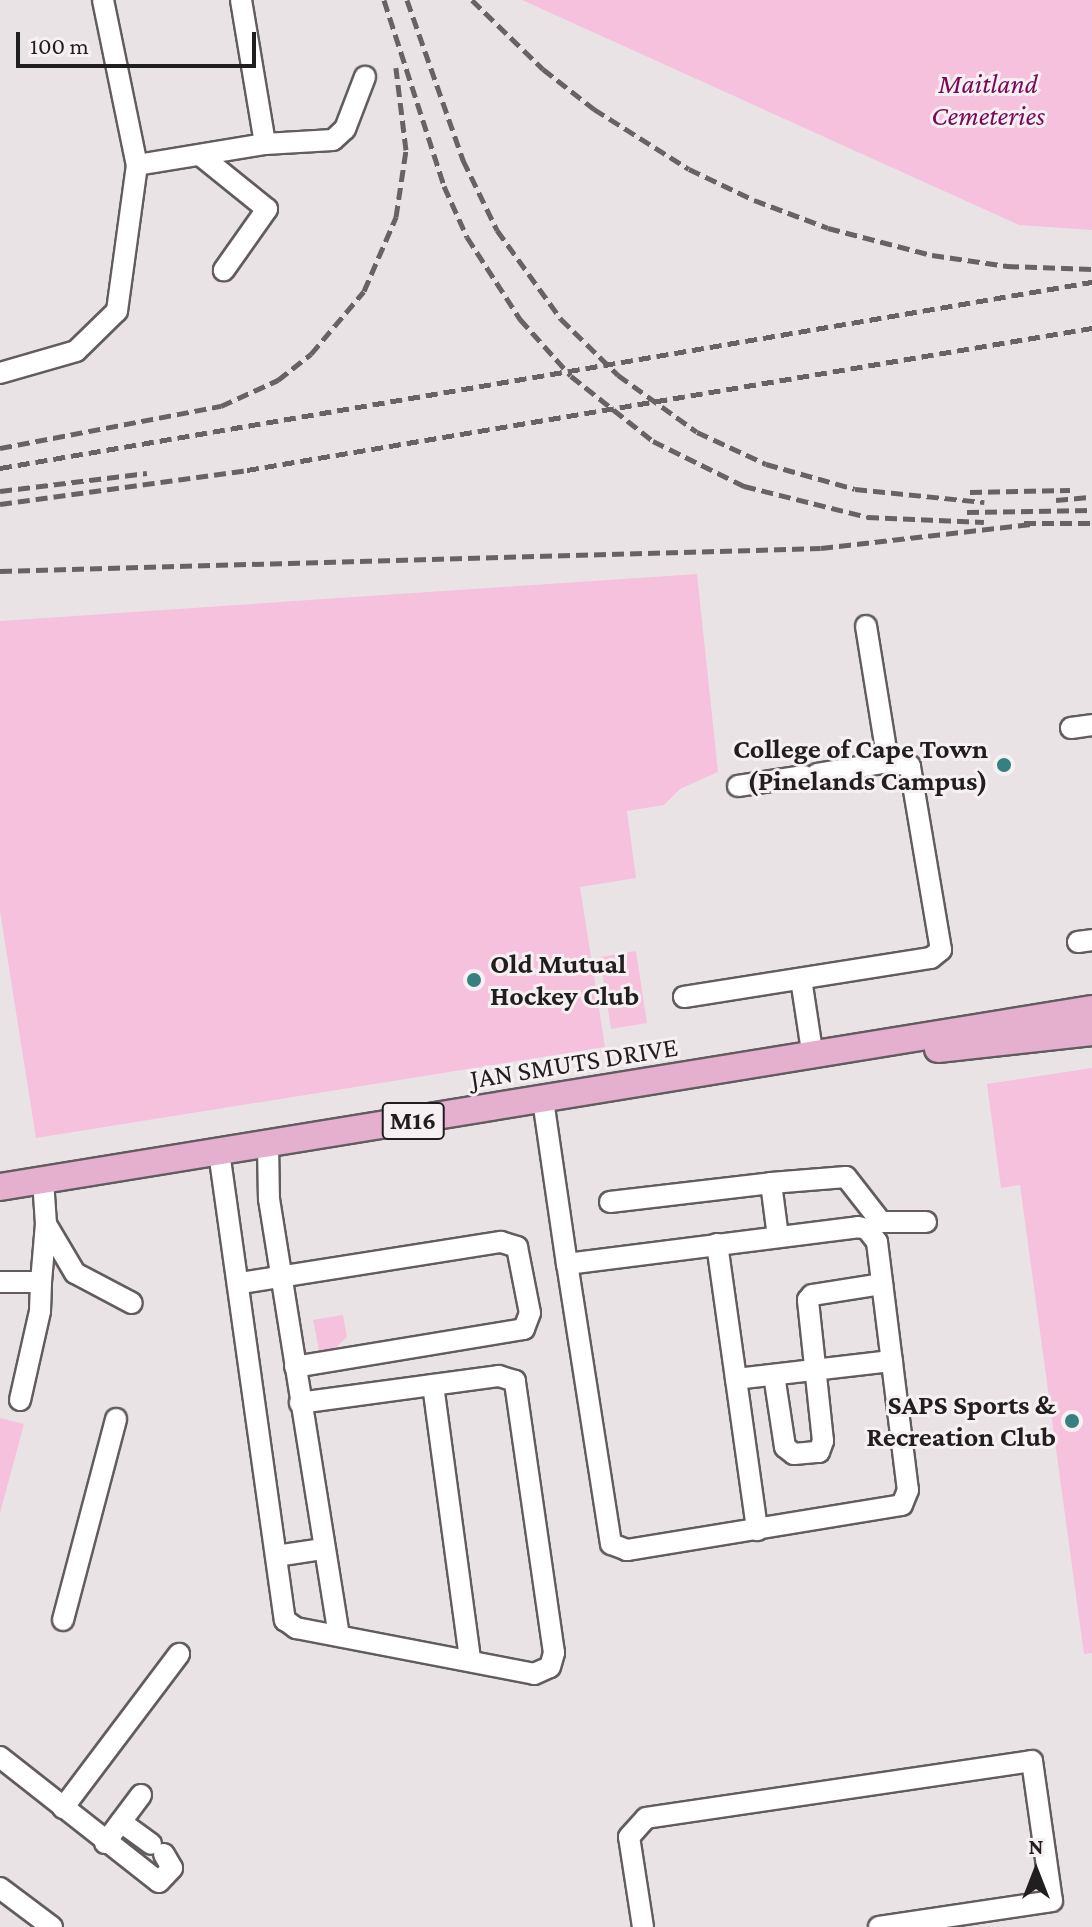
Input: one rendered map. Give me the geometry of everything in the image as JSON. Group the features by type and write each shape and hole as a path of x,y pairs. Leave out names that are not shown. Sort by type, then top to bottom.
{"main road":[{"name":"JAN SMUTS DRIVE","path":"0,1187 820,1056 1092,1009"},
{"name":"JAN SMUTS DRIVE","path":"820,1056 930,1050 1092,1032"}],"street":[{"path":"0,373 76,351 117,311 137,165 103,0"},
{"path":"241,0 265,144"},
{"path":"137,165 265,144 333,140 345,129 365,77"},
{"path":"200,155 267,209 224,270"},
{"path":"866,626 888,762"},
{"path":"1071,728 1092,725"},
{"path":"684,997 931,958 941,950 913,771 905,762 888,762 738,786"},
{"path":"801,979 820,1056"},
{"path":"543,1100 567,1264 611,1544 627,1550 757,1530 894,1508 907,1498 877,1242 867,1229 717,1244 567,1264"},
{"path":"268,1144 269,1199 339,1635"},
{"path":"219,1152 241,1283 276,1556 288,1624 534,1674 545,1671 554,1658 519,1388 504,1375 300,1403"},
{"path":"610,1202 846,1177 881,1222 926,1222"},
{"path":"20,1400 40,1311 46,1224 43,1180"},
{"path":"771,1183 778,1237"},
{"path":"46,1224 75,1273 132,1303"},
{"path":"241,1283 510,1242 521,1255 530,1313 529,1322 516,1333 295,1367"},
{"path":"717,1244 757,1530"},
{"path":"0,1282 41,1282"},
{"path":"774,1375 785,1447 794,1454 814,1454 823,1441 809,1297 882,1284"},
{"path":"736,1379 892,1361"},
{"path":"433,1385 470,1660"},
{"path":"63,1620 116,1419"},
{"path":"276,1556 323,1549"},
{"path":"63,1808 179,1654"},
{"path":"0,1757 105,1843 159,1882 172,1868 158,1849 121,1822"},
{"path":"643,1927 629,1837 646,1818 1032,1761 1052,1901 879,1927"},
{"path":"105,1843 141,1795"},
{"path":"0,1888 49,1926"}],"green space":[{"name":"Maitland Cemeteries","path":"522,0 1092,0 1092,230 1019,225"},
{"path":"697,574 718,772 680,789 664,805 627,811 636,878 580,887 605,1047 36,1138 0,911 0,621"},
{"path":"636,951 647,1023 611,1029 600,957"},
{"name":"SAPS Sports & Recreation Club","path":"1092,1068 1092,1653 1084,1654 1020,1185 1001,1188 987,1084"},
{"path":"343,1315 347,1337 334,1349 319,1350 313,1320"},
{"path":"0,1418 24,1424 0,1513"}],"railway":[{"path":"384,0 444,186 467,237 520,319 571,376 653,441 744,486 867,517 984,522"},
{"path":"407,0 463,160 497,230 561,319 618,375 697,432 766,464 855,489 984,502"},
{"path":"472,0 543,69 594,109 689,169 754,200 828,228 932,255 1007,266 1092,269"},
{"path":"0,448 221,406 278,380 311,354 364,291 396,217 406,150 396,68"},
{"path":"0,468 1092,282"},
{"path":"0,504 247,470 1092,328"},
{"path":"0,491 147,473"},
{"path":"970,492 1070,490"},
{"path":"1056,500 1092,497"},
{"path":"967,512 1092,510"},
{"path":"1024,523 1092,523"},
{"path":"0,571 821,548 1032,524"}],"place":[{"name":"College of Cape Town (Pinelands Campus)","path":"1004,765"},
{"name":"Old Mutual Hockey Club","path":"474,980"},
{"name":"SAPS Sports & Recreation Club","path":"1072,1421"}]}
